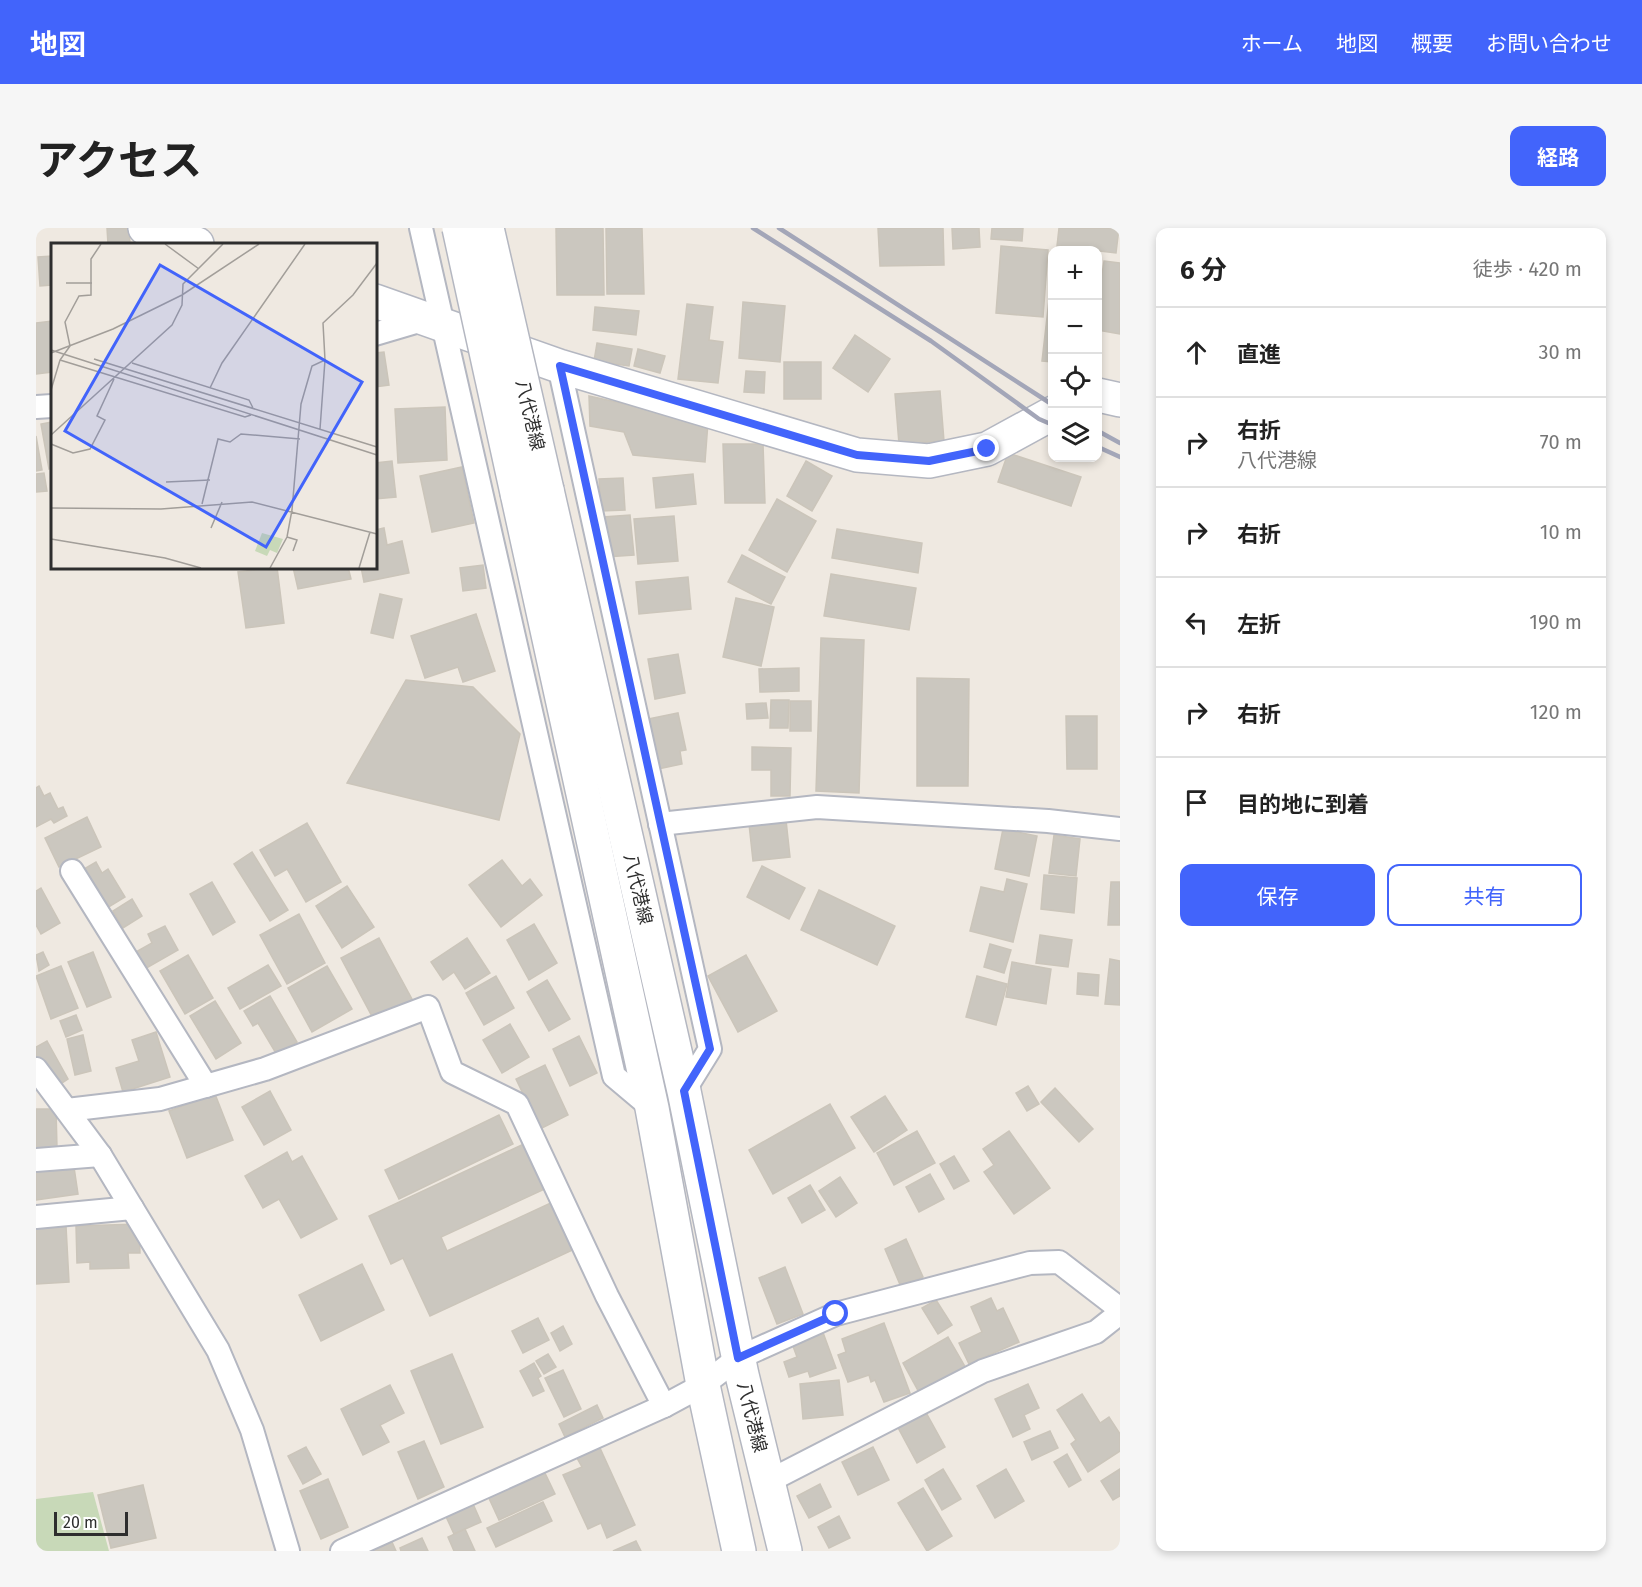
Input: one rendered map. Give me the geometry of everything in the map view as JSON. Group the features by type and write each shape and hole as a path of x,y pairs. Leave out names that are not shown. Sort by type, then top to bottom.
{"main road":[{"path":"145,228 194,243"},
{"name":"八代港線","path":"459,228 532,491 684,1091 738,1358 785,1551"},
{"name":"八代港線","path":"487,228 532,491 652,1108 703,1385 739,1551"},
{"path":"376,301 441,322 560,366 857,455 929,461 987,449 1048,416"},
{"path":"1102,396 1120,400"}],"street":[{"path":"421,228 615,1076 652,1108"},
{"path":"376,334 418,321 441,322"},
{"path":"560,366 710,1049 684,1091"},
{"path":"36,407 51,406"},
{"path":"660,824 817,807 1048,821 1120,828"},
{"path":"72,871 206,1086"},
{"path":"67,1110 160,1099 206,1086 265,1069 428,1007 452,1072 517,1104 607,1296 664,1406"},
{"path":"36,1069 100,1155 218,1350 252,1430 288,1551"},
{"path":"36,1160 100,1155"},
{"path":"36,1217 132,1208"},
{"path":"342,1551 664,1406 703,1385 738,1358 836,1314 1030,1263 1059,1262 1120,1311 1096,1332 983,1371 769,1481"}],"green space":[{"path":"93,1492 109,1551 36,1551 36,1499"}],"building":[{"path":"107,228 129,228 130,243 108,243"},
{"path":"556,228 603,228 604,295 557,295"},
{"path":"606,228 642,228 644,294 607,294"},
{"path":"878,228 943,228 944,265 880,266"},
{"path":"952,228 979,228 980,247 953,249"},
{"path":"992,228 1023,228 1022,241 991,239"},
{"path":"1059,228 1119,228 1116,253 1102,251 1102,246 1057,246"},
{"path":"1001,246 1048,250 1043,317 996,313"},
{"path":"51,256 51,285 40,286 38,257"},
{"path":"1104,261 1120,263 1120,334 1102,331"},
{"path":"743,302 785,306 780,362 739,358"},
{"path":"687,304 713,307 709,340 723,342 718,383 678,379"},
{"path":"595,307 639,311 636,335 593,330"},
{"path":"1048,309 1048,362 1042,361"},
{"path":"51,321 51,372 36,374 36,323"},
{"path":"855,335 890,359 868,392 833,368"},
{"path":"597,343 632,349 629,366 594,361"},
{"path":"638,349 665,356 660,373 634,366"},
{"path":"384,352 389,385 376,387 376,353"},
{"path":"784,362 821,362 821,399 784,399"},
{"path":"746,371 765,372 764,393 744,392"},
{"path":"940,391 944,441 899,444 895,394"},
{"path":"589,396 708,422 705,462 633,455 624,432 590,426"},
{"path":"445,407 447,460 398,463 395,409"},
{"path":"51,422 51,468 49,469 41,424"},
{"path":"36,436 42,470 36,471"},
{"path":"723,444 763,444 765,503 725,503"},
{"path":"1008,453 1081,477 1071,506 998,482"},
{"path":"392,461 396,497 376,499 376,463"},
{"path":"806,461 832,476 812,511 787,496"},
{"path":"462,467 474,523 432,532 420,476"},
{"path":"44,473 47,491 36,492 36,474"},
{"path":"693,474 696,504 656,508 653,478"},
{"path":"623,478 625,510 601,511 599,479"},
{"path":"777,499 816,521 787,572 749,550"},
{"path":"630,515 634,555 606,557 603,517"},
{"path":"674,516 678,561 638,564 634,519"},
{"path":"384,528 387,545 402,541 409,573 364,582 361,568 376,568 376,530"},
{"path":"837,529 922,543 918,573 832,558"},
{"path":"742,555 785,577 771,604 728,582"},
{"path":"483,565 486,588 463,591 460,568"},
{"path":"277,568 284,623 246,628 238,572"},
{"path":"293,568 348,568 351,579 298,589"},
{"path":"831,574 916,588 909,630 824,616"},
{"path":"688,577 691,609 639,614 636,582"},
{"path":"380,594 402,599 393,638 371,633"},
{"path":"736,598 774,607 761,666 723,657"},
{"path":"476,614 495,671 463,682 458,667 425,678 411,636"},
{"path":"821,638 864,640 859,793 816,791"},
{"path":"678,654 685,693 655,699 648,659"},
{"path":"799,668 799,691 760,692 759,669"},
{"path":"917,678 969,679 968,786 917,786"},
{"path":"406,680 473,687 520,734 499,820 347,783"},
{"path":"771,700 789,700 788,728 770,728"},
{"path":"790,701 811,701 811,731 790,731"},
{"path":"766,703 768,718 747,719 746,704"},
{"path":"678,713 686,750 680,751 682,764 653,770 643,720"},
{"path":"1066,716 1097,716 1097,769 1067,769"},
{"path":"752,747 791,748 790,796 771,796 771,770 752,770"},
{"path":"39,786 44,796 50,793 58,809 63,807 67,816 54,823 51,819 36,827 36,788"},
{"path":"87,817 101,847 59,867 45,838"},
{"path":"786,820 790,857 753,861 749,824"},
{"path":"307,823 341,882 306,902 287,869 275,876 260,850"},
{"path":"1003,829 1037,836 1029,876 995,869"},
{"path":"1054,835 1080,839 1076,876 1049,873"},
{"path":"252,852 288,910 270,921 234,864"},
{"path":"502,860 522,886 530,879 542,895 501,927 469,885"},
{"path":"96,862 102,873 108,869 125,897 107,908 84,869"},
{"path":"762,866 805,888 789,919 747,897"},
{"path":"1044,875 1077,878 1074,913 1041,909"},
{"path":"1007,879 1027,884 1013,942 970,931 981,887 1004,892"},
{"path":"212,882 235,922 213,935 190,894"},
{"path":"1111,882 1120,882 1120,925 1108,925"},
{"path":"347,886 374,927 342,948 316,906"},
{"path":"41,888 60,923 41,934 36,925 36,891"},
{"path":"819,890 895,926 877,965 801,930"},
{"path":"132,899 142,916 123,928 113,911"},
{"path":"299,914 325,963 287,984 260,935"},
{"path":"534,924 557,963 529,980 507,940"},
{"path":"165,926 178,950 143,970 134,953 152,943 148,934"},
{"path":"1040,935 1072,940 1068,967 1036,963"},
{"path":"379,938 413,1001 375,1022 341,958"},
{"path":"467,938 490,973 465,989 454,972 443,980 431,962"},
{"path":"990,944 1011,950 1004,973 984,967"},
{"path":"43,952 49,965 39,971 36,955"},
{"path":"93,952 111,997 87,1007 68,962"},
{"path":"188,955 213,998 185,1014 160,971"},
{"path":"746,955 777,1011 738,1032 708,976"},
{"path":"1110,959 1120,961 1120,1005 1105,1004"},
{"path":"1012,962 1051,969 1046,1004 1006,997"},
{"path":"268,965 281,986 240,1009 228,988"},
{"path":"61,966 78,1008 51,1019 36,976"},
{"path":"327,966 352,1009 312,1032 288,988"},
{"path":"1078,973 1099,975 1098,996 1077,994"},
{"path":"496,976 514,1008 484,1025 466,993"},
{"path":"977,976 1007,984 996,1025 966,1017"},
{"path":"547,980 570,1019 549,1031 527,992"},
{"path":"270,996 297,1042 277,1055 258,1023 253,1026 244,1011"},
{"path":"215,1001 241,1043 216,1059 190,1016"},
{"path":"76,1015 82,1030 66,1037 60,1021"},
{"path":"510,1024 529,1057 502,1073 483,1040"},
{"path":"156,1032 170,1077 123,1092 116,1068 139,1061 132,1040"},
{"path":"83,1035 91,1071 75,1075 67,1039"},
{"path":"579,1036 597,1073 570,1086 553,1049"},
{"path":"47,1041 68,1079 56,1087 36,1055 36,1047"},
{"path":"545,1065 568,1115 540,1129 516,1079"},
{"path":"1028,1086 1039,1104 1027,1111 1016,1093"},
{"path":"1055,1088 1093,1129 1079,1142 1041,1102"},
{"path":"270,1091 291,1130 264,1145 242,1107"},
{"path":"215,1094 233,1140 187,1158 169,1111"},
{"path":"885,1096 907,1130 874,1152 851,1117"},
{"path":"830,1104 855,1148 773,1194 749,1150"},
{"path":"36,1109 56,1109 57,1148 36,1148"},
{"path":"499,1115 513,1144 399,1199 385,1170"},
{"path":"917,1131 935,1163 894,1185 877,1153"},
{"path":"1009,1131 1050,1188 1014,1214 984,1172 994,1165 983,1149"},
{"path":"526,1143 547,1188 441,1237 447,1251 555,1201 577,1248 430,1316 403,1258 391,1264 369,1216"},
{"path":"287,1152 292,1162 302,1156 337,1219 301,1238 279,1199 263,1208 245,1176"},
{"path":"954,1156 969,1181 954,1189 940,1164"},
{"path":"42,1165 43,1171 74,1167 78,1194 36,1200 36,1166"},
{"path":"930,1174 944,1199 919,1212 906,1187"},
{"path":"840,1177 857,1203 836,1217 819,1191"},
{"path":"810,1185 825,1210 802,1223 788,1198"},
{"path":"139,1224 140,1253 128,1253 129,1268 90,1269 90,1262 77,1263 76,1226"},
{"path":"66,1226 69,1282 36,1284 36,1227"},
{"path":"906,1239 923,1277 901,1287 885,1249"},
{"path":"362,1264 384,1310 321,1341 299,1295"},
{"path":"785,1267 803,1314 777,1324 759,1278"},
{"path":"991,1298 997,1311 1003,1308 1019,1342 969,1364 959,1343 982,1332 971,1307"},
{"path":"936,1300 952,1325 938,1334 922,1308"},
{"path":"538,1318 549,1340 523,1353 512,1331"},
{"path":"884,1323 910,1393 884,1402 875,1380 871,1382 869,1375 848,1382 838,1355 846,1352 842,1339"},
{"path":"563,1326 572,1344 560,1351 551,1333"},
{"path":"821,1327 836,1368 810,1377 808,1371 789,1377 784,1362 797,1357 790,1338"},
{"path":"948,1337 967,1370 921,1396 903,1363"},
{"path":"452,1354 483,1427 441,1444 411,1371"},
{"path":"548,1354 556,1367 544,1374 536,1361"},
{"path":"534,1363 541,1376 538,1378 544,1391 533,1396 520,1371"},
{"path":"563,1370 581,1409 564,1417 545,1378"},
{"path":"839,1380 843,1415 803,1419 800,1384"},
{"path":"1028,1384 1039,1408 1024,1415 1030,1429 1013,1437 995,1399"},
{"path":"390,1385 404,1413 380,1425 389,1442 363,1455 341,1409"},
{"path":"1082,1394 1100,1423 1109,1417 1120,1434 1120,1451 1088,1472 1071,1444 1076,1440 1057,1410"},
{"path":"597,1405 603,1418 565,1437 559,1424"},
{"path":"923,1407 945,1447 917,1463 895,1422"},
{"path":"1050,1431 1058,1448 1032,1460 1024,1442"},
{"path":"424,1441 444,1487 418,1499 398,1452"},
{"path":"306,1447 321,1474 303,1484 288,1456"},
{"path":"873,1447 889,1480 858,1495 842,1462"},
{"path":"600,1448 635,1525 607,1538 601,1523 588,1529 563,1475 582,1467 577,1458"},
{"path":"1067,1454 1081,1480 1069,1487 1054,1462"},
{"path":"543,1469 555,1494 499,1520 488,1496"},
{"path":"943,1469 961,1499 942,1510 925,1480"},
{"path":"1006,1469 1024,1501 995,1518 977,1486"},
{"path":"1120,1469 1120,1496 1113,1500 1101,1481"},
{"path":"328,1479 348,1527 321,1539 300,1491"},
{"path":"820,1484 831,1507 809,1518 797,1496"},
{"path":"143,1485 156,1538 111,1548 98,1495"},
{"path":"923,1488 952,1536 927,1551 898,1503"},
{"path":"470,1497 481,1522 454,1534 443,1510"},
{"path":"543,1502 552,1521 496,1547 487,1528"},
{"path":"839,1516 850,1538 829,1548 818,1527"},
{"path":"465,1529 475,1551 454,1551 448,1537"},
{"path":"422,1538 428,1551 401,1551 400,1548"},
{"path":"636,1541 641,1551 613,1551"},
{"path":"392,1542 396,1551 372,1551"}],"railway":[{"path":"753,228 931,341 1039,419 1048,423"},
{"path":"779,228 1048,402"},
{"path":"1102,433 1120,443"},
{"path":"1102,449 1120,457"}],"route":[{"path":"836,1314 738,1358 684,1091 710,1049 560,366 857,455 929,461 987,449"}]}
